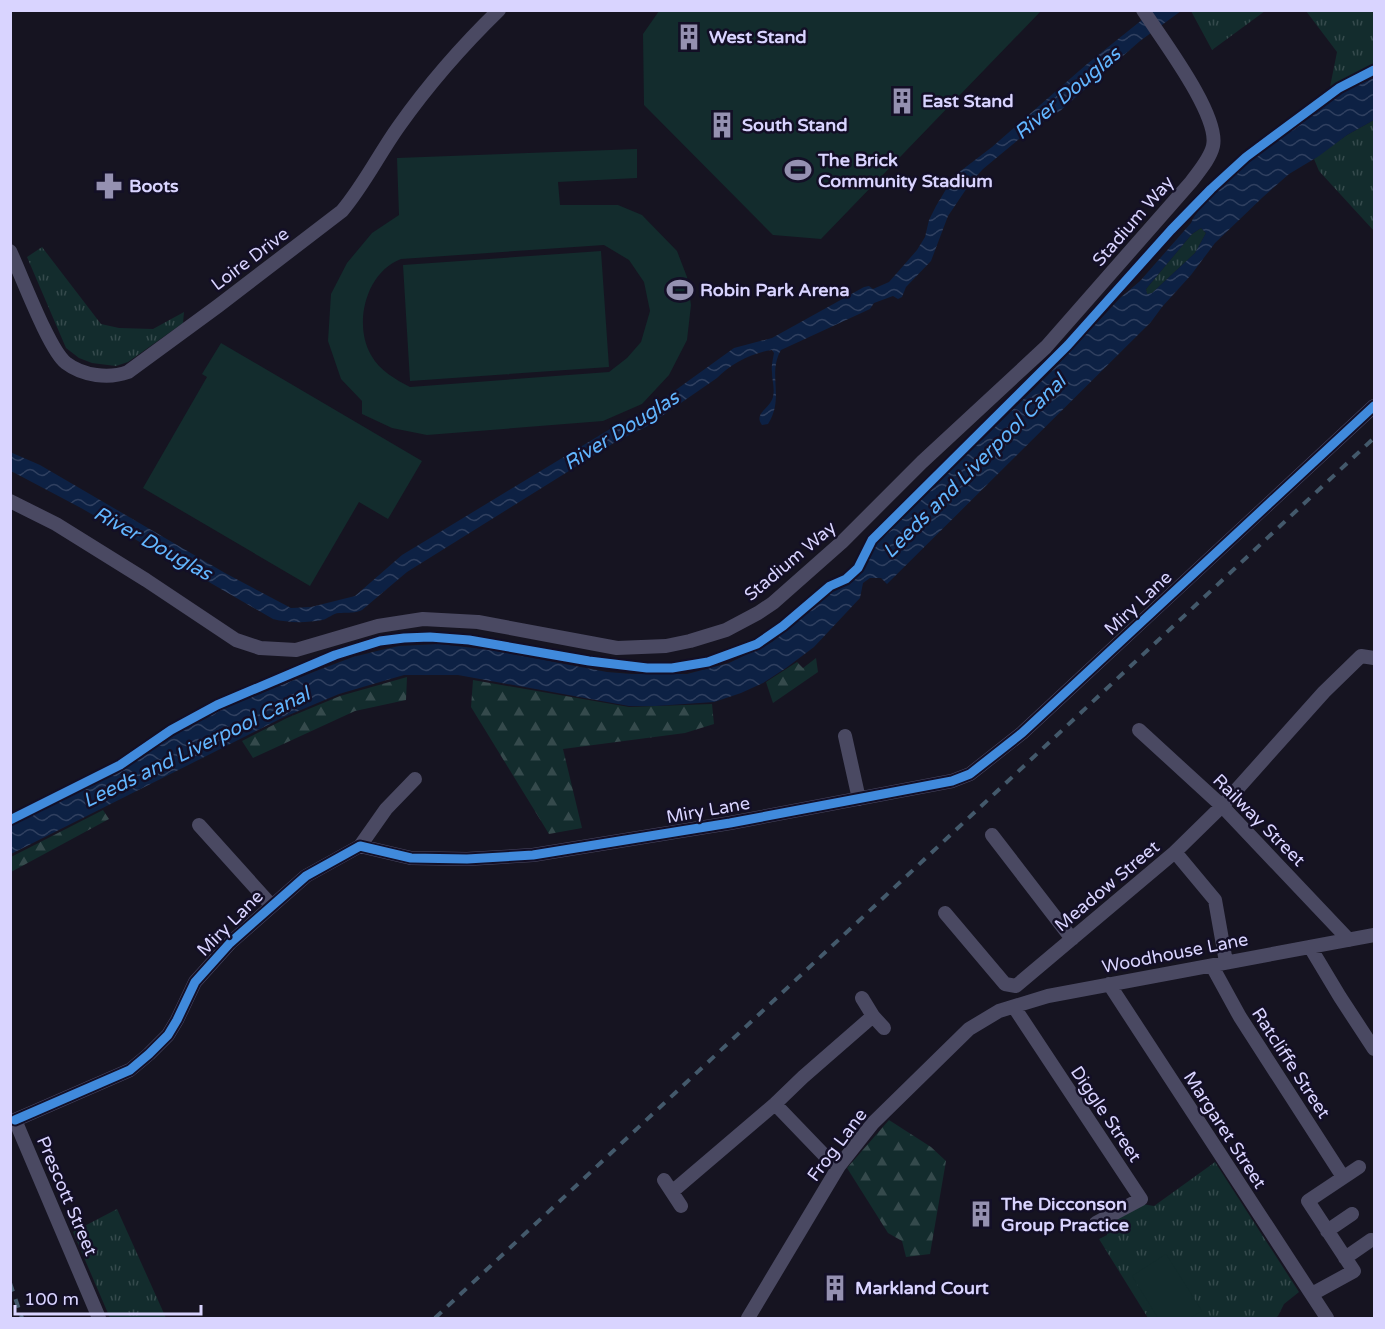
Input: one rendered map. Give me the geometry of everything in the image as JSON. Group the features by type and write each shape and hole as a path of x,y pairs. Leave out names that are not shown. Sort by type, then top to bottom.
{"street":[{"name":"Loire Drive","path":"10,251 54,349 66,363 98,376 116,376 128,372 219,306 342,211 415,104 451,61 499,10"},
{"name":"Stadium Way","path":"10,501 34,512 76,537 236,640 260,648 296,650 378,626 423,619 478,622 618,648 666,646 726,630 773,603 799,581 1046,347 1191,182 1209,157 1214,144 1213,128 1202,102 1143,10"},
{"name":"Miry Lane","path":"13,1119 130,1070 168,1035 195,982 230,943 306,876 360,846 411,858 467,859 533,855 859,800 952,781 970,774 1022,733 1374,406"},
{"name":"Meadow Street","path":"945,913 1005,984 1010,987 1016,986 1175,852 1222,806 1324,692 1361,656 1374,658"},
{"name":"Railway Street","path":"1139,730 1222,806 1350,940"},
{"path":"845,736 859,800"},
{"path":"360,846 386,809 415,780"},
{"path":"199,825 271,905"},
{"path":"992,835 1072,939"},
{"path":"1175,852 1215,900 1226,962"},
{"name":"Woodhouse Lane","path":"986,1018 1048,996 1374,936"},
{"path":"1310,947 1374,1049"},
{"name":"Ratcliffe Street","path":"1212,966 1240,1017 1343,1177"},
{"name":"Margaret Street","path":"1109,984 1327,1318"},
{"path":"862,998 873,1017 884,1028"},
{"name":"Diggle Street","path":"1014,1007 1141,1199 1096,1222"},
{"path":"681,1206 668,1186 775,1104 873,1017"},
{"name":"Frog Lane","path":"748,1318 839,1166 873,1123 969,1029 986,1018"},
{"path":"775,1104 826,1157 839,1166"},
{"name":"Prescott Street","path":"13,1119 99,1318"},
{"path":"1312,1294 1354,1271 1308,1201 1359,1167"},
{"path":"1328,1231 1353,1214"},
{"path":"1345,1258 1371,1240"}],"green space":[{"name":"The Brick Community Stadium","path":"659,11 1041,11 821,239 773,235 644,105 643,34"},
{"path":"1191,11 1265,11 1212,50"},
{"path":"1306,11 1374,11 1374,68 1336,88 1330,87 1337,52"},
{"path":"1374,120 1374,231 1319,171 1314,159 1347,135"},
{"path":"637,149 637,178 558,182 560,205 618,205 642,215 677,251 687,277 691,305 687,340 669,375 642,404 603,421 427,435 392,428 362,414 362,401 341,379 328,341 331,294 347,263 372,233 399,215 397,158","holes":["604,245 629,260 644,282 650,311 641,342 627,358 609,372 410,387 383,370 371,355 366,343 363,314 371,287 379,275 401,259"]},
{"path":"1201,228 1206,233 1195,253 1152,293 1147,294 1146,289 1192,234"},
{"path":"42,247 101,324 119,328 153,329 184,312 183,323 128,362 116,366 92,363 79,358 66,348 27,257"},
{"path":"601,251 609,367 410,381 403,265"},
{"path":"221,343 422,461 388,519 359,502 310,586 143,488 207,377 202,374"},
{"path":"816,658 818,672 773,703 766,682 797,662 803,668"},
{"path":"407,677 406,700 355,711 253,758 242,741 287,718 340,696"},
{"path":"473,680 629,707 712,704 714,724 685,733 563,749 582,828 549,834 471,707"},
{"path":"103,810 109,819 11,872 11,857"},
{"path":"889,1120 931,1147 946,1161 930,1254 906,1257 902,1241 888,1233 847,1168"},
{"path":"1215,1162 1299,1292 1284,1304 1275,1318 1148,1318 1099,1239 1107,1235 1107,1223 1142,1204 1154,1206"},
{"path":"117,1209 166,1318 110,1318 73,1232"},
{"path":"1166,1254 1202,1311 1190,1318 1158,1318 1132,1276"}],"water":[{"name":"River Douglas","path":"1153,11 1181,11 1140,41 1060,111 1030,130 983,169 971,182 948,216 931,261 906,287 902,297 898,299 893,296 874,303 870,309 781,350 775,368 775,405 768,424 762,425 760,417 773,397 774,353 772,350 749,356 735,364 646,427 617,441 407,572 362,610 337,613 310,622 273,619 81,508 11,471 10,452 40,465 225,573 291,608 311,607 355,596 402,555 615,426 641,415 734,348 772,338 864,287 869,286 873,289 889,282 917,250 925,237 929,220 954,176 992,147 1087,64"},
{"name":"Leeds and Liverpool Canal","path":"1374,78 1374,120 1347,135 1319,156 1289,174 1263,197 1215,243 1151,322 887,584 881,578 870,578 863,583 860,598 814,647 763,683 714,702 629,706 458,675 404,675 339,694 284,717 11,854 11,824 88,787 220,710 353,657 399,646 439,644 491,650 607,672 687,674 729,663 772,642 834,590 852,582 865,568 875,545 1052,371 1120,298 1140,281 1191,223 1200,209 1236,173 1305,118 1341,93","holes":["1201,228 1206,233 1195,253 1152,293 1147,294 1146,289 1192,234"]}],"railway":[{"path":"435,1318 1374,438"},
{"path":"10,1283 22,1318"}],"cycle path":[{"path":"10,820 120,765 171,730 217,705 335,655 380,641 430,637 469,640 589,661 647,668 672,668 708,662 757,644 783,626 830,586 846,579 858,568 872,540 1068,345 1211,189 1246,157 1339,88 1374,70"},
{"path":"15,1120 130,1070 168,1035 195,982 230,943 306,876 360,846 411,858 467,859 533,855 730,823 952,781 970,774 1022,733 1374,406"}],"place":[{"name":"West Stand","path":"689,37"},
{"name":"East Stand","path":"902,101"},
{"name":"South Stand","path":"722,125"},
{"name":"The Brick Community Stadium","path":"798,170"},
{"name":"Boots","path":"109,186"},
{"name":"Robin Park Arena","path":"680,290"},
{"name":"The Dicconson Group Practice","path":"981,1214"},
{"name":"Markland Court","path":"835,1288"}]}
